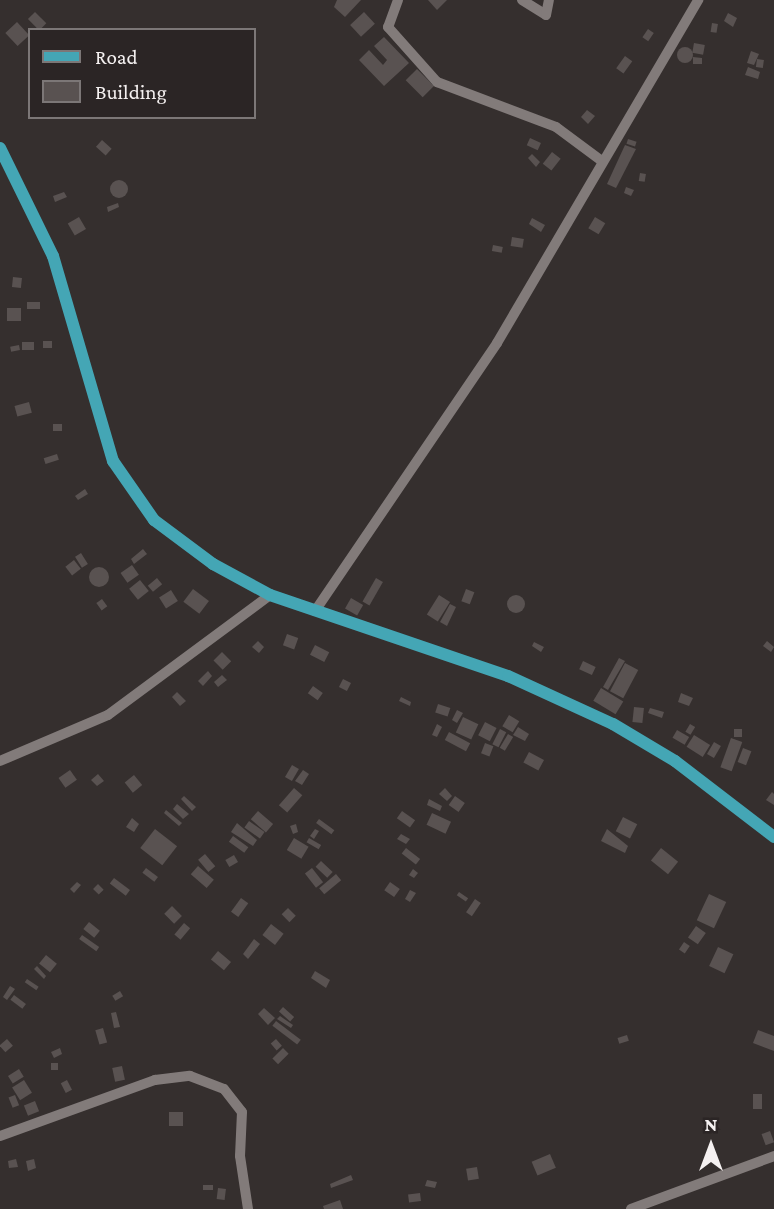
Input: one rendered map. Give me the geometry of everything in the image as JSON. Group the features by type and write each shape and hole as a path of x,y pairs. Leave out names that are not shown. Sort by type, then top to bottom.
{"main road":[{"path":"0,148 49,246 101,432 133,494 183,544 270,595 508,676 613,724 675,761 774,837"}],"street":[{"path":"398,0 388,27 437,82 556,127 602,161"},
{"path":"522,0 546,15 549,0"},
{"path":"315,611 497,343 698,0"},
{"path":"0,761 108,715 270,595"},
{"path":"0,1136 155,1080 190,1076 224,1089 242,1112 240,1156 248,1209"},
{"path":"631,1209 774,1156"}],"building":[{"path":"337,0 361,0 345,17 334,7"},
{"path":"428,0 447,0 437,10"},
{"path":"35,12 46,23 42,28 37,28 28,19"},
{"path":"364,12 375,24 361,37 350,25"},
{"path":"728,13 737,18 733,27 724,21"},
{"path":"17,22 28,34 18,46 5,33"},
{"path":"712,23 718,24 717,33 711,32"},
{"path":"648,29 654,33 648,41 642,37"},
{"path":"384,37 409,63 384,86 359,60 369,50 383,65 387,60 374,46"},
{"path":"694,43 705,45 703,55 692,53"},
{"path":"685,47 693,55 685,63 677,55"},
{"path":"751,51 759,54 754,65 747,63"},
{"path":"625,56 632,61 623,73 616,68"},
{"path":"693,57 702,58 702,64 693,64"},
{"path":"757,59 764,60 763,68 756,67"},
{"path":"748,67 760,72 758,79 745,75"},
{"path":"417,69 434,86 423,97 406,80"},
{"path":"587,110 595,116 588,124 581,117"},
{"path":"530,138 541,143 538,150 527,145"},
{"path":"628,139 637,142 635,147 626,144"},
{"path":"102,140 112,149 106,155 96,147"},
{"path":"625,145 636,149 616,188 607,184"},
{"path":"552,152 561,159 551,171 543,164"},
{"path":"532,154 540,162 536,167 528,158"},
{"path":"640,173 646,174 645,182 639,181"},
{"path":"119,180 125,183 128,189 125,195 119,198 113,195 110,189 113,183"},
{"path":"626,187 634,190 631,196 624,193"},
{"path":"64,192 67,197 55,202 53,196"},
{"path":"118,203 119,207 108,212 107,207"},
{"path":"79,217 86,229 75,236 68,224"},
{"path":"595,217 605,223 599,234 588,228"},
{"path":"532,218 545,225 541,232 529,224"},
{"path":"512,237 524,239 522,248 511,246"},
{"path":"493,245 503,247 502,253 492,251"},
{"path":"13,277 22,278 21,288 12,287"},
{"path":"27,302 40,302 40,309 27,309"},
{"path":"7,308 21,308 21,321 7,321"},
{"path":"43,341 52,341 52,348 43,348"},
{"path":"22,342 34,342 34,350 22,350"},
{"path":"19,345 20,350 11,352 10,347"},
{"path":"29,402 32,413 17,417 15,406"},
{"path":"53,424 62,424 62,431 53,431"},
{"path":"57,454 59,460 46,464 44,458"},
{"path":"85,489 88,494 78,500 75,496"},
{"path":"143,549 147,554 134,564 131,559"},
{"path":"81,553 88,564 82,568 75,557"},
{"path":"74,560 81,569 72,575 65,567"},
{"path":"132,565 139,575 127,583 121,573"},
{"path":"95,567 103,567 109,577 103,587 95,587 89,581 89,573"},
{"path":"157,578 162,584 153,592 148,586"},
{"path":"376,578 383,582 369,605 362,601"},
{"path":"140,580 149,591 138,600 129,589"},
{"path":"193,589 209,601 199,614 183,602"},
{"path":"466,589 474,592 470,604 461,601"},
{"path":"171,590 178,601 166,608 159,597"},
{"path":"439,595 450,602 438,621 427,615"},
{"path":"516,595 522,598 525,604 522,610 516,613 510,610 507,604 510,598"},
{"path":"351,598 363,605 357,615 345,608"},
{"path":"102,599 107,606 102,610 96,603"},
{"path":"450,604 456,607 447,626 440,622"},
{"path":"287,634 298,638 294,649 283,645"},
{"path":"258,641 264,647 259,653 252,647"},
{"path":"767,641 774,647 771,652 763,646"},
{"path":"534,642 544,647 541,652 532,646"},
{"path":"315,645 329,652 324,662 310,655"},
{"path":"222,652 231,661 223,670 214,660"},
{"path":"619,658 625,661 608,690 603,687"},
{"path":"583,661 596,667 592,675 579,669"},
{"path":"625,663 638,670 623,698 610,691"},
{"path":"208,671 212,676 203,686 198,681"},
{"path":"222,675 227,680 218,687 214,682"},
{"path":"343,679 351,683 347,691 339,687"},
{"path":"313,686 323,693 318,700 308,693"},
{"path":"601,688 623,701 616,714 593,701"},
{"path":"177,692 186,701 180,706 172,697"},
{"path":"681,693 693,698 689,706 678,702"},
{"path":"401,697 411,702 410,706 399,701"},
{"path":"438,704 450,708 448,717 435,713"},
{"path":"634,707 644,708 642,723 632,722"},
{"path":"650,708 664,712 662,718 648,713"},
{"path":"457,710 463,713 457,723 452,720"},
{"path":"509,715 519,721 513,732 502,726"},
{"path":"463,717 478,724 471,740 456,732"},
{"path":"485,722 497,728 490,741 478,735"},
{"path":"437,724 442,727 437,737 432,735"},
{"path":"690,724 695,727 691,735 685,732"},
{"path":"518,727 529,734 525,741 513,735"},
{"path":"500,729 506,732 499,747 492,744"},
{"path":"734,729 742,729 742,737 734,737"},
{"path":"677,730 689,737 685,745 672,738"},
{"path":"449,732 470,743 466,751 445,740"},
{"path":"508,734 513,737 505,751 500,748"},
{"path":"694,735 710,745 703,757 687,747"},
{"path":"731,738 742,742 732,771 720,767"},
{"path":"714,742 721,746 714,758 707,754"},
{"path":"485,743 493,746 489,756 481,753"},
{"path":"743,748 751,751 746,765 738,762"},
{"path":"529,752 544,760 538,771 523,763"},
{"path":"292,765 299,769 292,781 285,777"},
{"path":"70,770 77,780 65,788 59,778"},
{"path":"303,770 309,774 302,785 295,781"},
{"path":"98,774 104,781 97,786 91,780"},
{"path":"134,775 142,785 133,793 125,783"},
{"path":"294,788 302,795 287,813 279,805"},
{"path":"445,788 452,796 447,801 439,794"},
{"path":"772,792 774,794 774,805 766,800"},
{"path":"184,796 196,807 192,811 181,799"},
{"path":"455,796 465,803 459,812 449,805"},
{"path":"429,799 442,806 440,811 427,805"},
{"path":"177,804 189,814 183,819 173,809"},
{"path":"166,810 182,823 179,826 164,813"},
{"path":"258,811 273,824 266,832 251,819"},
{"path":"402,811 415,820 410,828 397,818"},
{"path":"432,813 451,822 446,834 427,825"},
{"path":"623,817 637,824 630,839 616,831"},
{"path":"132,818 139,824 134,832 126,827"},
{"path":"319,819 334,830 331,834 316,823"},
{"path":"249,821 265,832 260,838 244,828"},
{"path":"237,823 257,840 253,846 231,832"},
{"path":"296,824 298,832 293,834 290,826"},
{"path":"155,829 177,846 162,865 140,848"},
{"path":"315,829 319,831 314,839 310,836"},
{"path":"607,829 628,846 625,853 601,841"},
{"path":"401,834 410,839 406,844 397,839"},
{"path":"233,836 248,847 244,853 229,842"},
{"path":"294,838 309,847 301,859 287,850"},
{"path":"309,838 321,845 319,849 306,842"},
{"path":"406,848 420,859 416,865 402,854"},
{"path":"661,848 678,862 668,874 651,860"},
{"path":"205,854 215,866 208,872 198,860"},
{"path":"234,855 238,862 229,867 225,860"},
{"path":"321,861 333,872 327,878 316,867"},
{"path":"198,866 214,880 207,888 191,874"},
{"path":"146,868 158,877 154,882 142,873"},
{"path":"312,868 323,882 316,888 305,874"},
{"path":"413,869 418,873 414,878 409,875"},
{"path":"336,874 341,880 324,894 319,888"},
{"path":"114,878 130,890 126,896 110,884"},
{"path":"77,882 81,885 74,893 70,889"},
{"path":"390,882 400,889 394,897 384,890"},
{"path":"98,884 104,890 99,895 93,889"},
{"path":"410,890 416,893 410,902 405,899"},
{"path":"459,892 468,898 466,901 457,895"},
{"path":"709,894 726,902 714,928 697,920"},
{"path":"241,898 248,903 238,917 231,912"},
{"path":"475,899 481,903 472,916 466,912"},
{"path":"172,906 182,916 174,924 164,914"},
{"path":"288,908 296,916 289,922 282,914"},
{"path":"89,922 100,931 94,938 83,929"},
{"path":"184,923 190,928 180,940 174,934"},
{"path":"271,924 284,934 275,945 262,935"},
{"path":"696,926 706,933 698,944 688,937"},
{"path":"82,935 99,947 96,951 79,939"},
{"path":"254,939 260,944 248,959 243,954"},
{"path":"684,942 690,946 685,953 679,949"},
{"path":"718,947 733,954 725,973 709,966"},
{"path":"218,951 231,962 224,970 211,959"},
{"path":"46,955 57,964 50,972 39,964"},
{"path":"37,966 46,976 44,979 34,969"},
{"path":"315,971 330,980 326,988 311,978"},
{"path":"27,979 39,987 36,990 25,982"},
{"path":"10,986 15,989 7,1000 3,997"},
{"path":"120,991 123,996 115,1001 112,996"},
{"path":"14,995 26,1004 22,1009 10,1000"},
{"path":"283,1007 294,1017 290,1021 279,1011"},
{"path":"264,1008 275,1018 268,1025 258,1014"},
{"path":"116,1012 120,1027 114,1028 111,1013"},
{"path":"280,1016 293,1025 291,1028 277,1019"},
{"path":"276,1021 301,1040 297,1044 272,1026"},
{"path":"103,1028 107,1042 99,1045 95,1030"},
{"path":"758,1030 774,1036 774,1051 753,1043"},
{"path":"627,1035 629,1041 619,1044 617,1038"},
{"path":"7,1039 13,1046 5,1052 0,1045"},
{"path":"276,1039 282,1046 277,1050 271,1044"},
{"path":"60,1048 62,1054 54,1058 51,1052"},
{"path":"283,1048 289,1054 278,1064 272,1059"},
{"path":"51,1063 58,1063 58,1070 51,1070"},
{"path":"122,1066 125,1080 115,1082 112,1068"},
{"path":"19,1069 24,1077 13,1084 8,1076"},
{"path":"24,1080 32,1093 20,1100 12,1087"},
{"path":"67,1080 72,1090 66,1093 61,1083"},
{"path":"753,1094 762,1094 762,1109 753,1109"},
{"path":"15,1095 19,1105 13,1108 9,1098"},
{"path":"35,1101 39,1111 28,1116 24,1105"},
{"path":"169,1112 183,1112 183,1126 169,1126"},
{"path":"770,1131 774,1142 766,1145 762,1134"},
{"path":"550,1154 556,1168 537,1176 532,1162"},
{"path":"16,1159 18,1167 9,1168 8,1161"},
{"path":"34,1159 36,1168 28,1171 26,1161"},
{"path":"477,1167 479,1179 468,1181 466,1169"},
{"path":"351,1175 353,1180 331,1188 330,1184"},
{"path":"427,1180 437,1182 435,1188 425,1186"},
{"path":"203,1185 213,1185 213,1190 203,1190"},
{"path":"218,1188 226,1189 225,1200 217,1199"},
{"path":"420,1193 421,1201 409,1202 408,1194"},
{"path":"340,1200 343,1209 324,1209 323,1206"}]}
